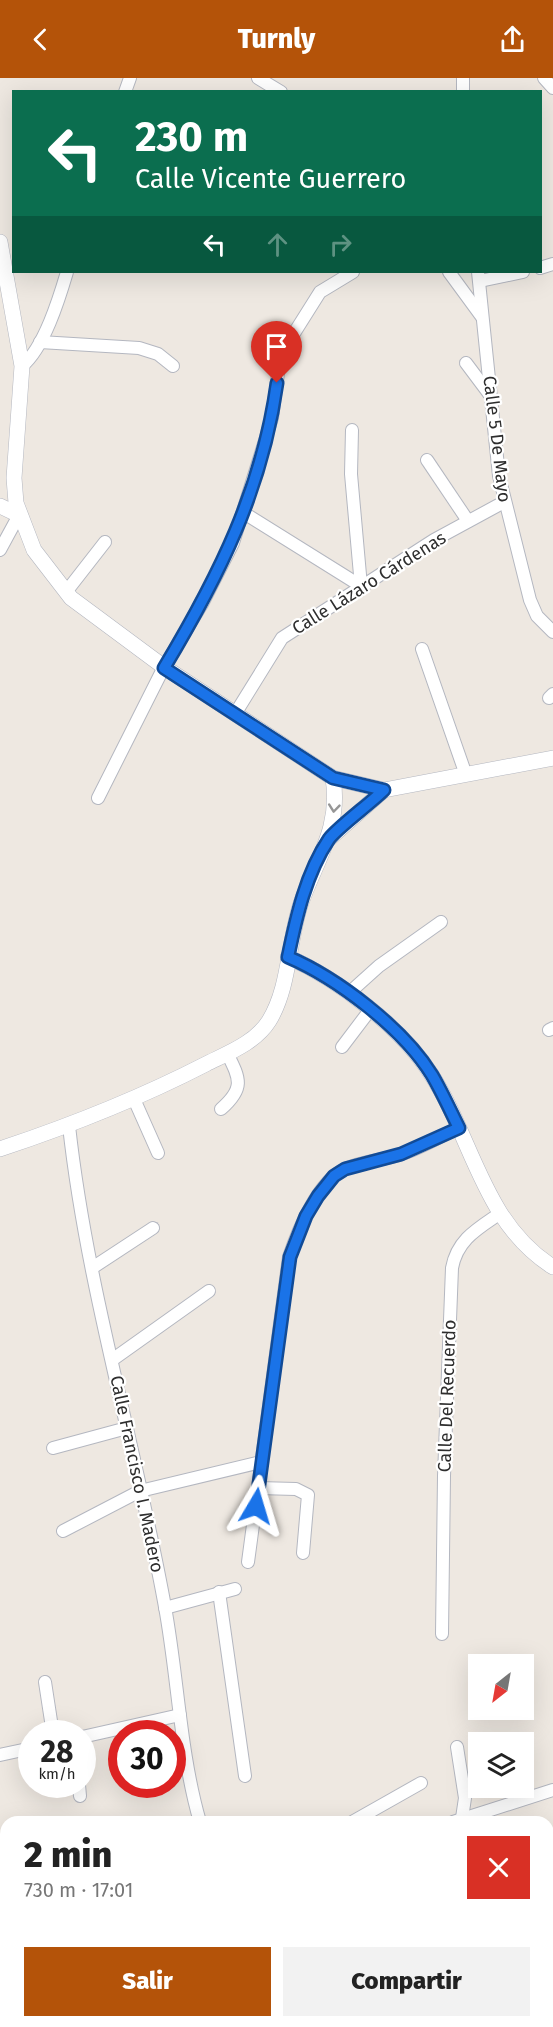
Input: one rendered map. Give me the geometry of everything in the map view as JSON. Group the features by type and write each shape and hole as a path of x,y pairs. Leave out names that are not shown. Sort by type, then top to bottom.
{"street":[{"path":"258,78 278,90"},
{"path":"544,78 553,88"},
{"path":"0,242 22,366 14,478 19,515 34,550 66,592 87,612 164,668 333,778 384,790 553,758"},
{"path":"22,366 31,358 40,342 67,273"},
{"path":"450,273 483,318"},
{"path":"479,276 512,273"},
{"path":"98,798 164,668 202,604 232,543 244,513 272,418 279,366 286,346 320,292 344,274"},
{"name":"Calle 5 De Mayo","path":"479,276 498,476 534,610 553,632"},
{"path":"40,342 139,348 158,354 173,366"},
{"path":"465,363 492,397"},
{"path":"352,430 351,474 361,586"},
{"path":"427,460 468,521"},
{"name":"Calle Lázaro Cárdenas","path":"235,714 282,638 361,586 468,521 504,502"},
{"path":"0,506 19,515"},
{"path":"244,513 361,586"},
{"path":"0,550 19,515"},
{"path":"66,592 105,542"},
{"path":"422,649 466,775"},
{"path":"0,1149 69,1126 134,1099 252,1039 268,1022 278,999 295,921 308,883 330,838 336,796 333,778"},
{"path":"330,838 384,790"},
{"path":"349,993 379,966 441,922"},
{"path":"288,957 349,993 405,1043 425,1066 459,1128 499,1214 518,1240 553,1267"},
{"path":"342,1047 370,1010"},
{"path":"221,1109 233,1099 238,1088 238,1077 227,1053"},
{"path":"134,1099 158,1153"},
{"name":"Calle Francisco I. Madero","path":"69,1126 75,1178 92,1268 165,1608 180,1715 199,1816"},
{"path":"248,1562 290,1257 296,1236 318,1196 334,1176 345,1169 401,1154 459,1128"},
{"name":"Calle Del Recuerdo","path":"442,1634 444,1476 452,1268 457,1250 468,1235 499,1214"},
{"path":"92,1268 153,1228"},
{"path":"112,1360 209,1291"},
{"path":"53,1448 127,1428"},
{"path":"63,1531 140,1491 261,1462"},
{"path":"258,1488 296,1489 308,1495 303,1553"},
{"path":"165,1608 219,1592 235,1590"},
{"path":"219,1592 245,1776"},
{"path":"45,1682 51,1720"},
{"path":"96,1734 180,1715"},
{"path":"457,1747 465,1798 458,1816"},
{"path":"0,1755 18,1751"},
{"path":"363,1816 421,1783"},
{"path":"470,1816 553,1790"}],"route":[{"path":"256,1506 290,1257 296,1236 306,1216 334,1176 345,1169 401,1154 459,1128 431,1074 388,1025 349,993 301,962 288,957 295,921 308,883 330,838 384,790 333,778 164,668 202,604 244,513 272,418 277,383"}]}
